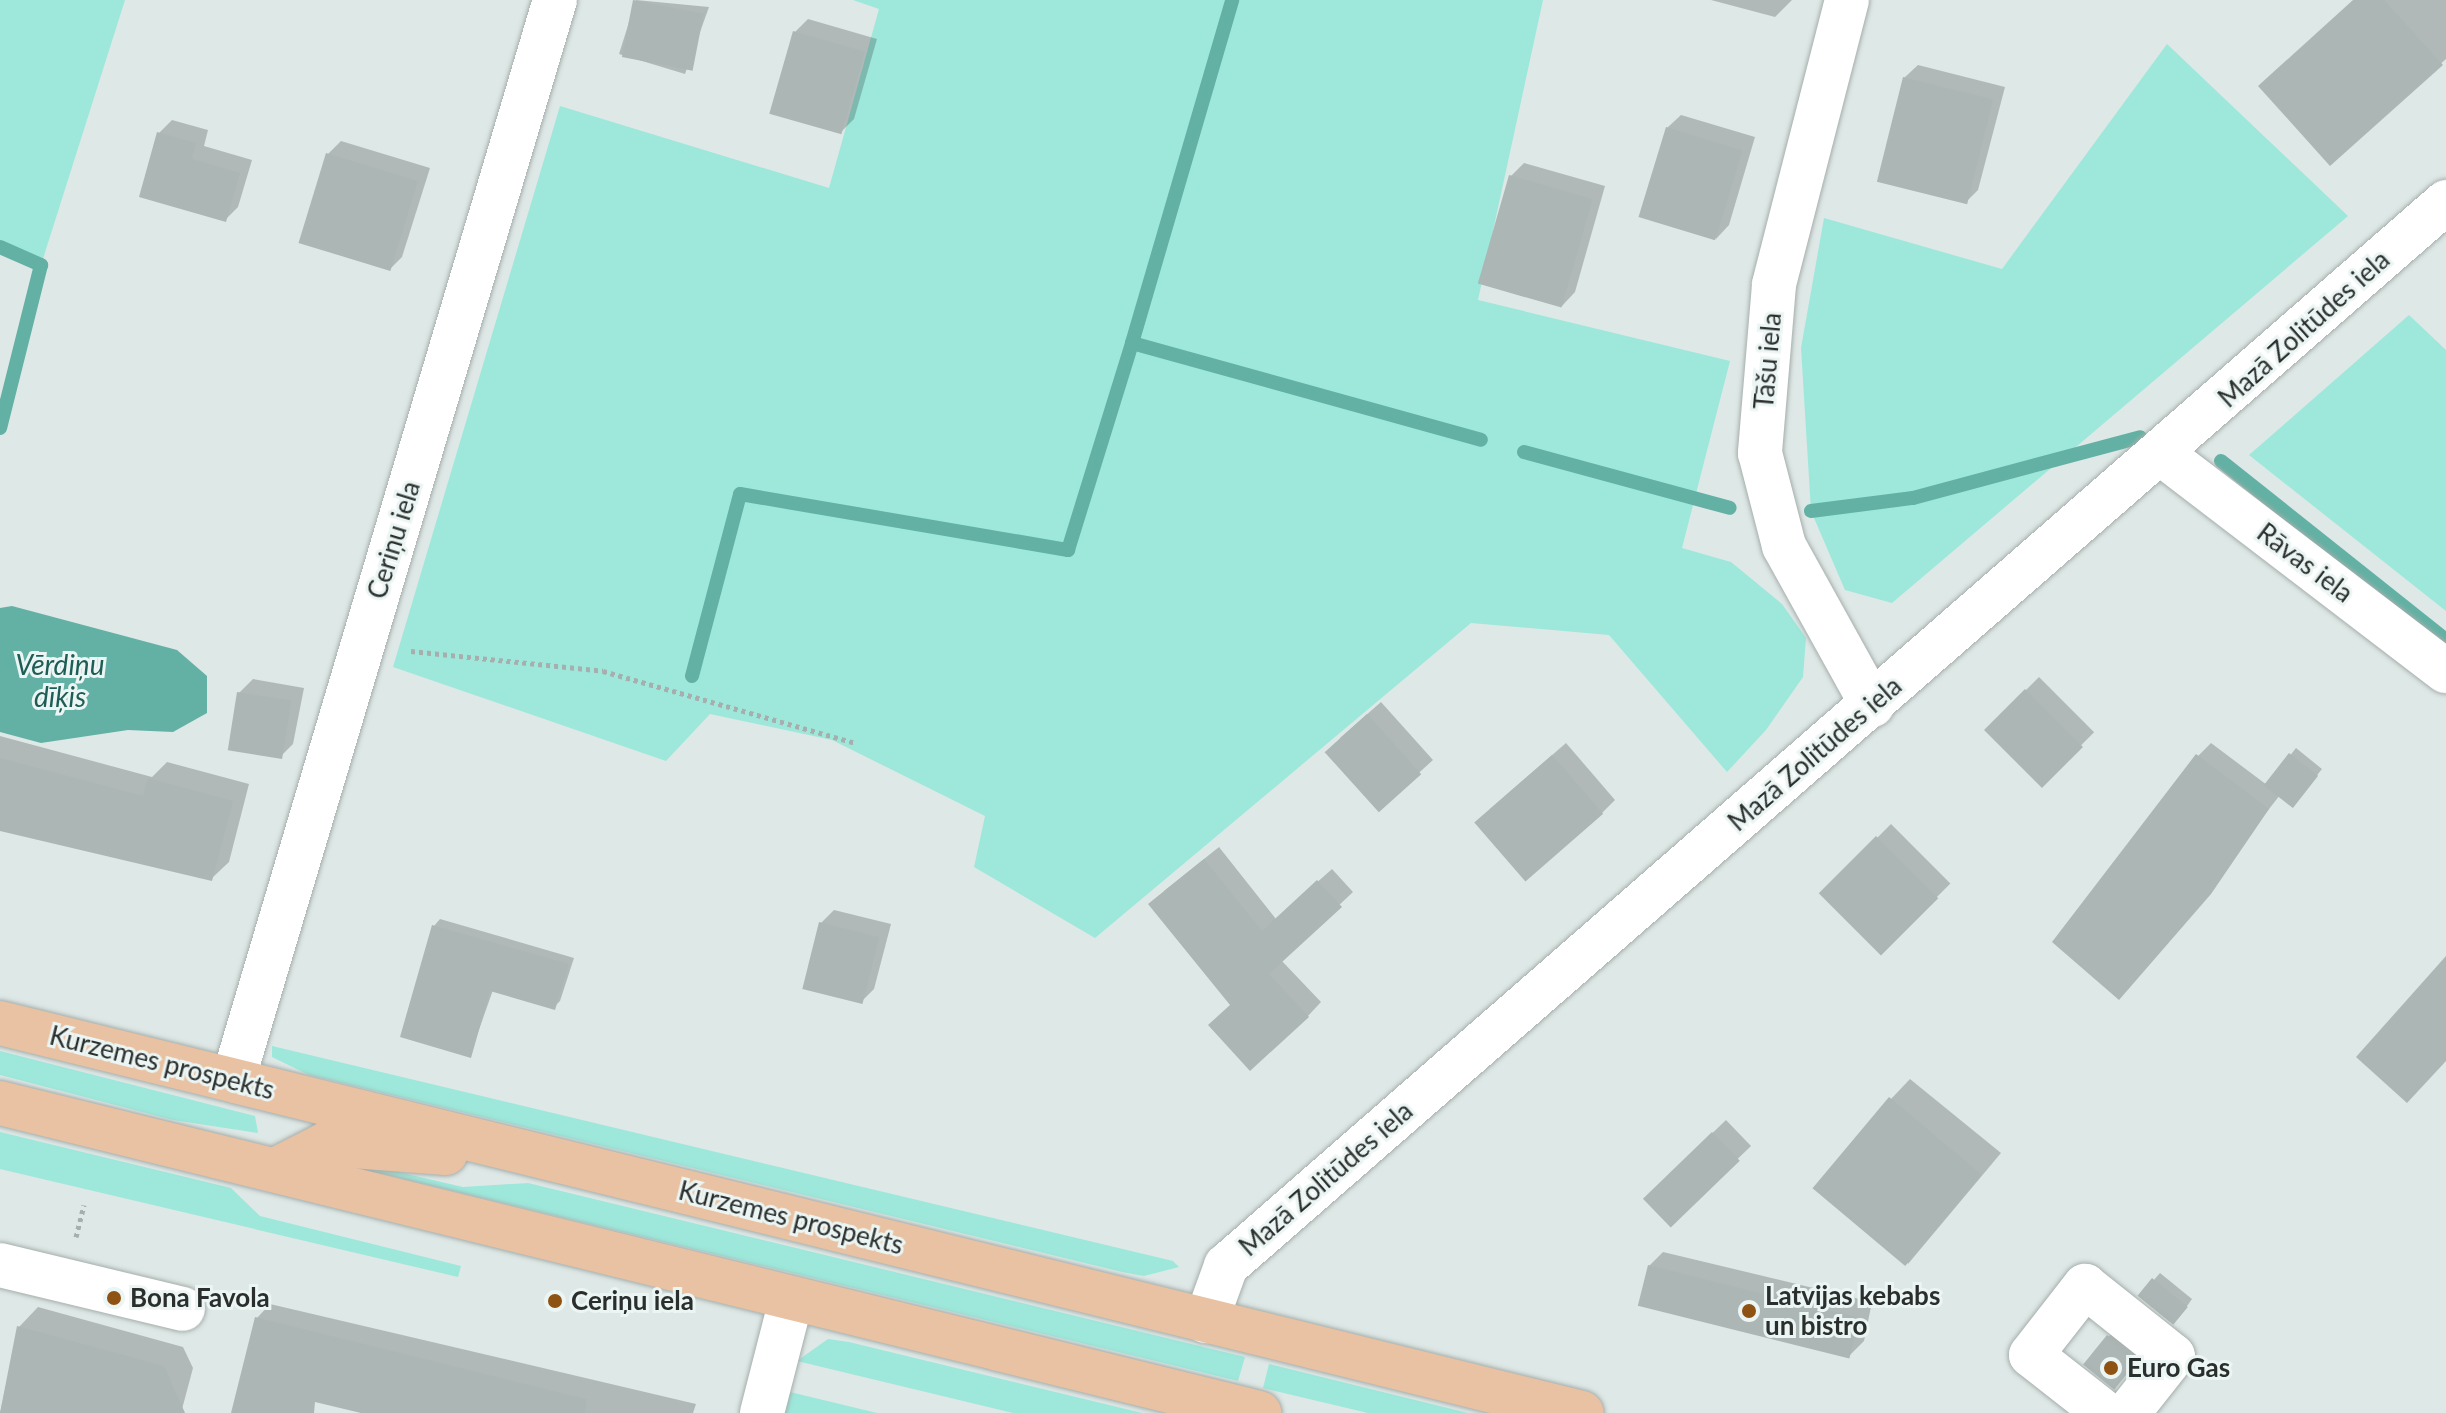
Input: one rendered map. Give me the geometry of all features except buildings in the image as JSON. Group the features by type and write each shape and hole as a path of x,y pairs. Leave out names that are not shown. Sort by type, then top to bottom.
{"main road":[{"name":"Kurzemes prospekts","path":"0,1023 1582,1413"},
{"path":"0,1103 1259,1413"},
{"path":"277,1169 326,1144 466,1155 507,1147"}],"street":[{"name":"Ceriņu iela","path":"233,1080 555,0"},
{"name":"Tāšu iela","path":"1847,0 1774,285 1760,453 1784,546 1872,705"},
{"name":"Mazā Zolitūdes iela","path":"1206,1321 1226,1266 2163,455 2446,202"},
{"name":"Rāvas iela","path":"2163,455 2446,671"},
{"path":"0,1265 183,1309"},
{"path":"2105,1413 2031,1355 2085,1286 2173,1356 2128,1413"},
{"path":"762,1413 791,1300"}],"path":[{"path":"362,648 603,671 856,743"},
{"path":"78,1231 84,1205"}],"shaded area":[{"path":"0,0 125,0 41,265 0,251"},
{"path":"853,0 1543,0 1478,300 1730,361 1682,548 1731,562 1782,604 1806,638 1803,677 1766,730 1727,772 1609,635 1471,623 1095,938 974,867 985,816 832,740 710,714 666,761 393,667 560,106 829,188 879,9"},
{"path":"2167,44 2348,216 1892,603 1845,590 1811,511 1801,348 1824,218 2002,269"},
{"path":"2409,315 2446,350 2446,611 2249,455"},
{"path":"272,1046 1173,1261 1179,1267 1144,1276 1122,1272 309,1075 272,1057"},
{"path":"0,1051 255,1116 258,1133 173,1120 0,1075"},
{"path":"0,1132 231,1188 260,1216 461,1266 458,1277 0,1169"},
{"path":"346,1160 463,1187 528,1183 1245,1357 1238,1381 334,1162"},
{"path":"828,1339 1142,1413 1013,1413 797,1361"},
{"path":"1269,1364 1468,1413 1368,1413 1263,1388"},
{"path":"790,1392 877,1413 784,1413"}],"water":[{"name":"Vērdiņu dīķis","path":"12,606 177,650 207,676 207,713 173,732 128,730 41,743 0,732 0,608"}],"waterway":[{"path":"1132,343 1232,0"},
{"path":"0,247 41,265 0,428"},
{"path":"692,676 740,494 1068,550 1132,343 1481,440"},
{"path":"1811,511 1913,498 2140,437"},
{"path":"1524,452 1730,508"},
{"path":"2221,461 2446,640"}],"place":[{"name":"Bona Favola","path":"114,1298"},
{"name":"Ceriņu iela","path":"555,1301"},
{"name":"Latvijas kebabs un bistro","path":"1749,1311"},
{"name":"Euro Gas","path":"2111,1368"}]}
